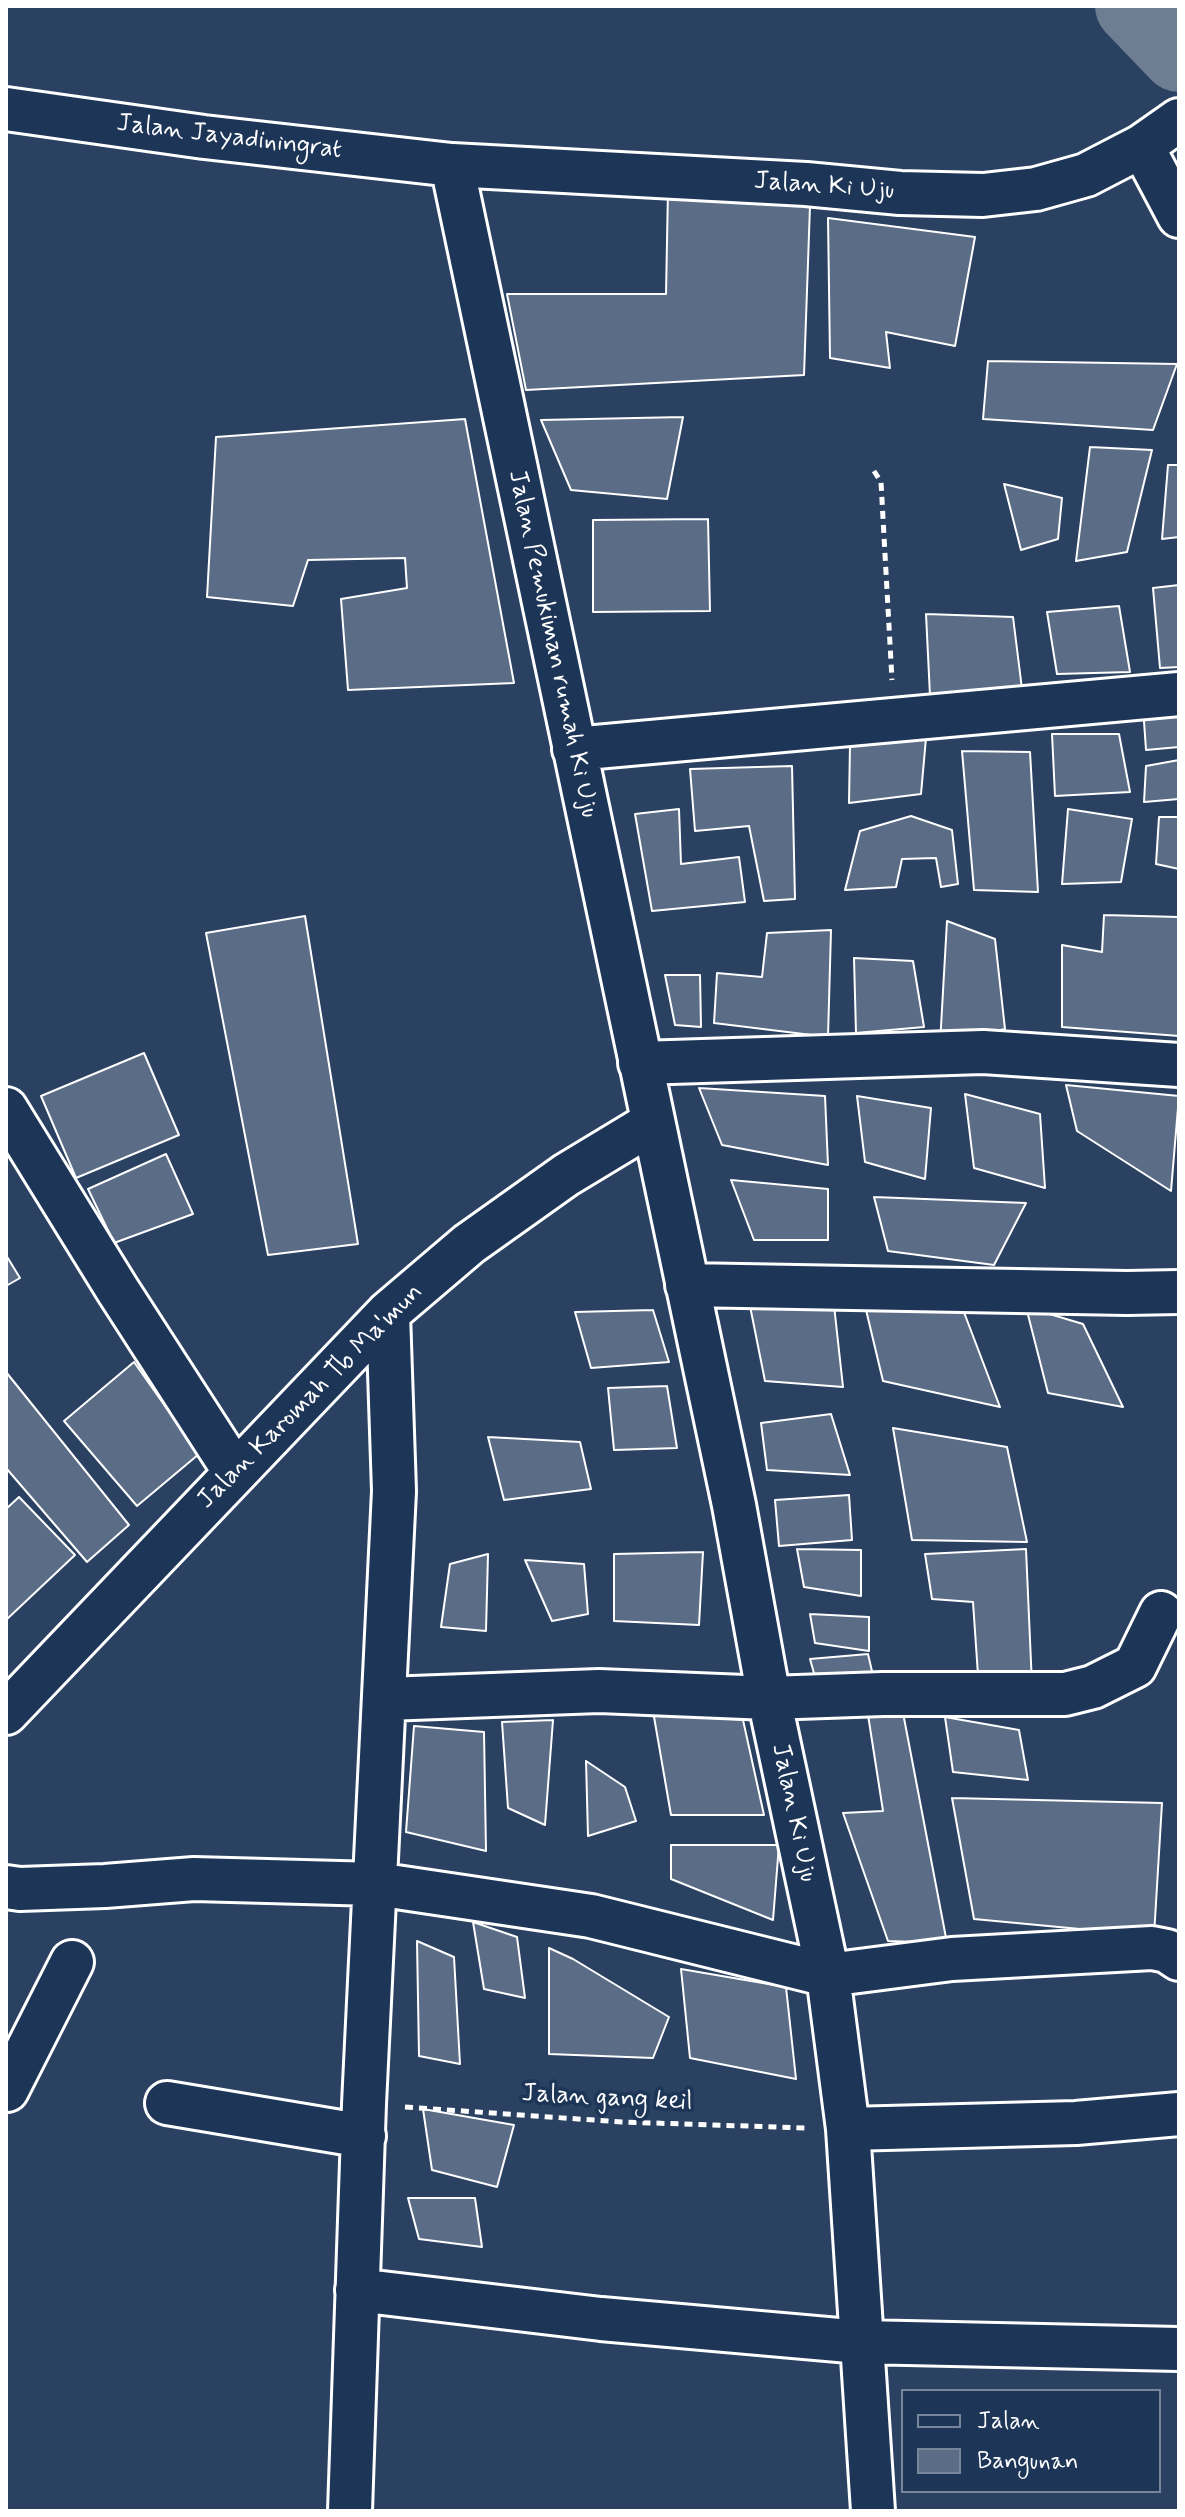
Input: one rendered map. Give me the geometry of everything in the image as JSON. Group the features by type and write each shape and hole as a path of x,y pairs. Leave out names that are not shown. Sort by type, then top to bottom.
{"street":[{"name":"Jalan Jayadiningrat","path":"6,109 204,137 452,165"},
{"name":"Jalan Ki Uju","path":"452,165 806,184 900,193 983,195 1036,189 1086,175 1165,130"},
{"path":"1165,130 1179,216"},
{"name":"Jalan Pemukiman rumah Ki Uju","path":"452,165 652,1123"},
{"path":"574,749 1179,694"},
{"path":"640,1063 983,1052 1179,1065"},
{"path":"6,1109 235,1472"},
{"name":"Jalan Ki Uju","path":"652,1123 734,1505 769,1698 828,1975 848,2129 873,2511"},
{"name":"Jalan Karomah Tb Ma'mun","path":"6,1713 388,1313 469,1244 566,1175 652,1123"},
{"path":"687,1285 1179,1292"},
{"path":"350,2511 364,2120 394,1491 388,1313"},
{"path":"386,1699 599,1691 769,1698 883,1694 1065,1694 1093,1687 1135,1666 1161,1613"},
{"path":"6,1887 105,1886 194,1879 376,1884 591,1916 828,1975 952,1959 1152,1948 1167,1951 1179,1959"},
{"path":"6,2091 72,1962"},
{"path":"167,2103 364,2120"},
{"path":"848,2129 1076,2123 1179,2114"},
{"path":"357,2290 601,2319 861,2342 1179,2349"}],"path":[{"path":"874,471 881,482 894,721"},
{"name":"Jalan gang keil","path":"364,2120 622,2122 848,2129"}],"building":[{"path":"668,190 810,206 804,375 526,390 507,294 666,294"},
{"path":"828,218 975,237 955,346 886,332 890,368 830,358"},
{"path":"988,361 1177,364 1153,430 983,419"},
{"path":"683,417 667,499 571,490 541,420"},
{"path":"465,419 514,683 348,690 341,599 407,588 405,558 308,560 293,606 207,597 216,437"},
{"path":"1090,447 1152,450 1127,552 1076,561"},
{"path":"1168,465 1179,465 1179,537 1162,539"},
{"path":"1004,484 1062,498 1058,539 1021,550"},
{"path":"708,519 710,611 593,612 593,520"},
{"path":"1179,585 1179,667 1160,668 1153,588"},
{"path":"1119,606 1130,672 1057,674 1047,612"},
{"path":"926,614 1013,617 1022,689 930,696"},
{"path":"1179,705 1179,747 1146,750 1143,707"},
{"path":"1052,734 1119,734 1130,792 1055,796"},
{"path":"926,738 921,794 849,803 850,745"},
{"path":"962,751 1030,752 1038,892 974,890"},
{"path":"1179,760 1179,799 1144,802 1146,766"},
{"path":"792,766 795,899 764,901 749,826 695,831 690,769"},
{"path":"679,809 681,864 739,857 745,902 652,911 635,814"},
{"path":"1068,809 1132,819 1121,882 1062,884"},
{"path":"911,816 952,830 958,884 941,887 936,858 902,859 896,887 845,890 860,831"},
{"path":"1159,817 1179,817 1179,869 1156,864"},
{"path":"1104,915 1179,917 1179,1036 1062,1027 1062,945 1102,952"},
{"path":"305,916 358,1244 268,1255 206,933"},
{"path":"947,921 995,939 1005,1029 940,1044"},
{"path":"831,930 828,1037 714,1023 717,973 762,977 767,933"},
{"path":"854,958 913,961 924,1027 856,1033"},
{"path":"665,975 700,975 701,1027 675,1025"},
{"path":"144,1053 179,1135 76,1178 41,1096"},
{"path":"1066,1085 1179,1096 1171,1191 1077,1131"},
{"path":"699,1088 825,1096 828,1165 722,1145"},
{"path":"965,1094 1040,1114 1045,1188 974,1168"},
{"path":"857,1096 931,1108 925,1179 865,1162"},
{"path":"166,1154 193,1214 114,1243 88,1189"},
{"path":"731,1180 828,1189 828,1240 754,1240"},
{"path":"874,1197 1026,1203 994,1265 888,1251"},
{"path":"6,1255 20,1278 6,1286"},
{"path":"862,1293 962,1307 1000,1407 883,1381"},
{"path":"748,1296 833,1296 843,1387 765,1381"},
{"path":"1026,1307 1083,1324 1123,1407 1048,1393"},
{"path":"653,1310 669,1362 591,1368 575,1312"},
{"path":"134,1362 199,1454 137,1506 64,1421"},
{"path":"6,1372 129,1525 87,1562 6,1468"},
{"path":"667,1386 677,1448 614,1450 608,1388"},
{"path":"831,1414 850,1475 767,1470 761,1423"},
{"path":"893,1428 1007,1447 1027,1542 912,1540"},
{"path":"488,1437 580,1442 591,1489 504,1500"},
{"path":"849,1495 852,1540 779,1546 775,1500"},
{"path":"19,1497 75,1555 6,1620 6,1509"},
{"path":"797,1549 861,1550 861,1596 804,1587"},
{"path":"1026,1549 1032,1685 978,1675 973,1602 932,1599 925,1554"},
{"path":"703,1552 699,1625 614,1621 614,1554"},
{"path":"488,1554 486,1631 441,1627 450,1564"},
{"path":"525,1560 584,1564 588,1614 552,1621"},
{"path":"810,1614 869,1617 869,1651 815,1643"},
{"path":"868,1654 874,1680 819,1691 810,1659"},
{"path":"900,1697 947,1943 888,1941 843,1813 883,1811 866,1702"},
{"path":"653,1711 743,1720 764,1815 671,1815"},
{"path":"945,1717 1019,1730 1028,1780 953,1772"},
{"path":"553,1720 545,1825 508,1808 502,1722"},
{"path":"414,1726 484,1732 486,1851 406,1832"},
{"path":"586,1761 625,1787 636,1821 588,1836"},
{"path":"952,1798 1162,1803 1154,1936 974,1919"},
{"path":"671,1845 779,1845 773,1920 671,1879"},
{"path":"473,1922 517,1937 525,1998 484,1989"},
{"path":"417,1941 454,1957 460,2064 419,2056"},
{"path":"549,1948 573,1959 669,2017 653,2058 549,2054"},
{"path":"681,1969 786,1987 796,2079 690,2058"},
{"path":"423,2109 514,2125 497,2187 432,2170"},
{"path":"408,2198 475,2198 482,2247 419,2239"}],"waterway":[{"path":"1133,6 1179,54"}]}
